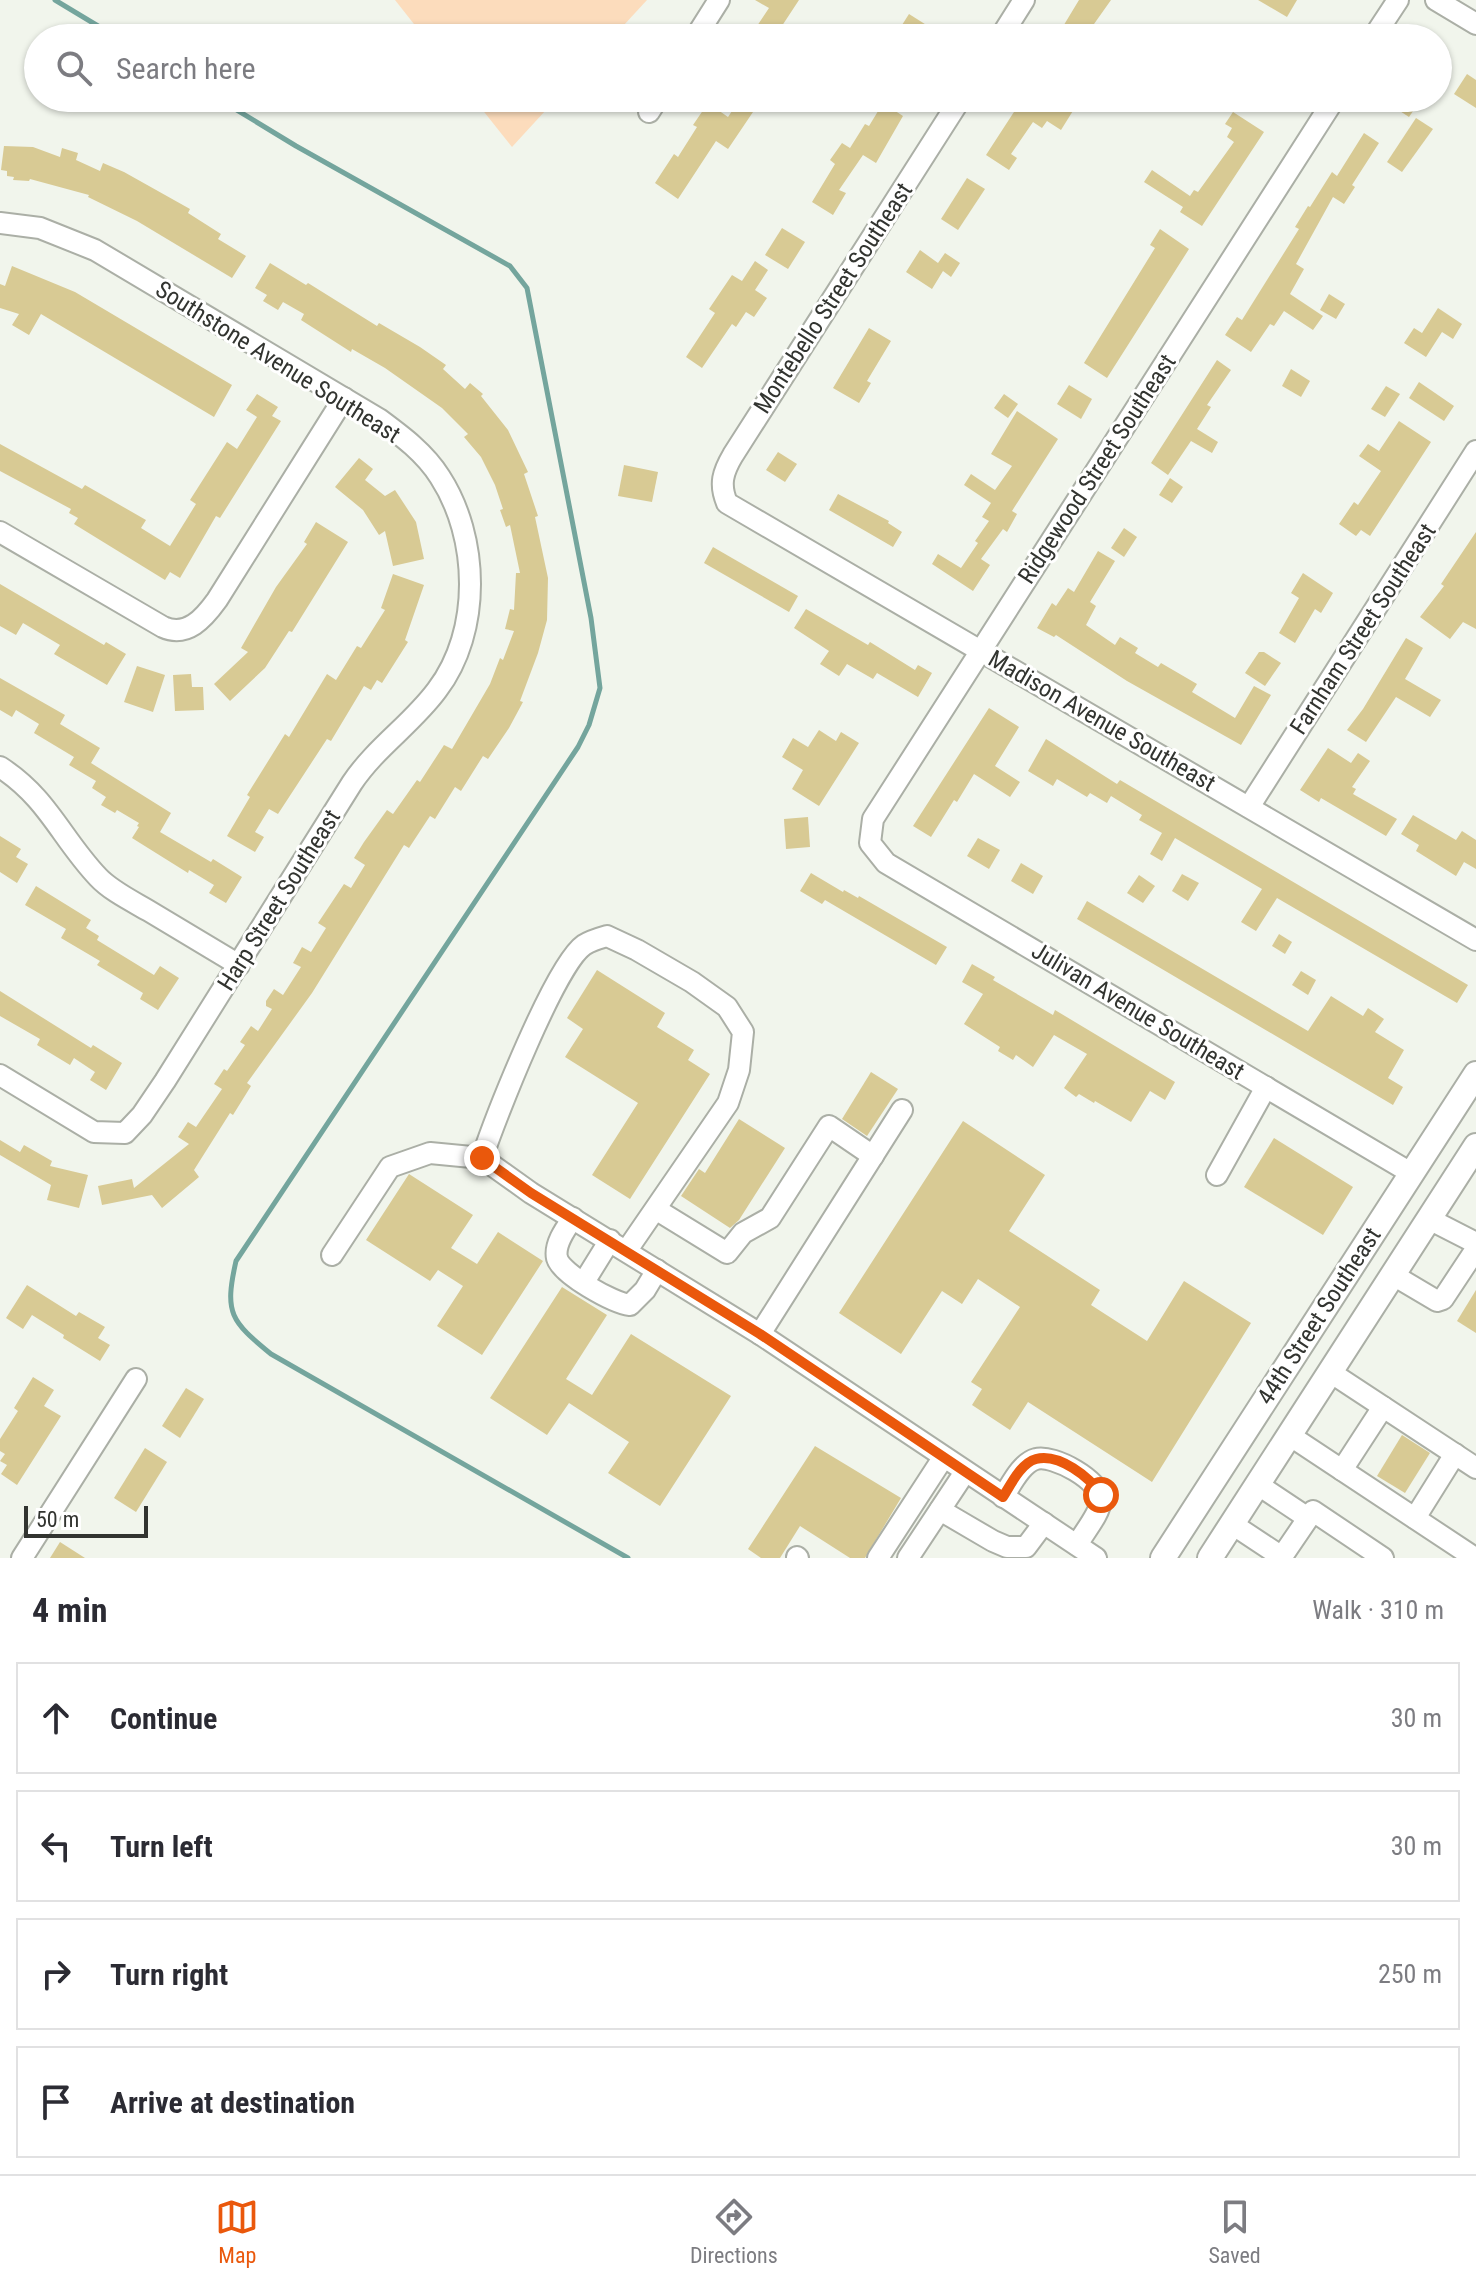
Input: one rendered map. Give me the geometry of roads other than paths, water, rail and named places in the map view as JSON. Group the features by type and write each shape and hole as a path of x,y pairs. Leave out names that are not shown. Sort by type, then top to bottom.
{"main road":[{"name":"44th Street Southeast","path":"1163,1558 1476,1074"},
{"name":"44th Street Southeast","path":"1210,1558 1476,1146"},
{"path":"1411,1173 1424,1197 1425,1226"},
{"path":"1327,1304 1339,1319 1342,1329 1334,1366"}],"street":[{"path":"704,24 719,0"},
{"path":"1009,24 1024,0"},
{"path":"1382,24 1398,0"},
{"path":"1436,0 1476,24"},
{"name":"Montebello Street Southeast","path":"727,503 722,490 724,472 733,455 952,112"},
{"name":"Ridgewood Street Southeast","path":"870,843 873,819 1326,112"},
{"name":"Southstone Avenue Southeast","path":"0,223 40,228 95,250 379,419 422,455 440,477 462,522 470,583 461,641 446,677"},
{"path":"0,532 163,627 178,631 191,627 217,600 344,398"},
{"name":"Farnham Street Southeast","path":"1249,807 1476,451"},
{"name":"Madison Avenue Southeast","path":"727,503 1476,940"},
{"name":"Harp Street Southeast","path":"0,1075 94,1132 125,1133 142,1115 372,755 428,700 446,677"},
{"path":"0,767 21,781 51,813 100,879 239,965"},
{"name":"Julivan Avenue Southeast","path":"870,843 886,863 1411,1173"},
{"path":"482,1158 492,1128 561,972 583,945 607,936 651,958 727,1007 743,1032 739,1070 728,1103 657,1210 618,1245 584,1282"},
{"path":"1217,1175 1266,1087"},
{"path":"760,1334 902,1110"},
{"path":"657,1210 727,1253 743,1233 770,1218 829,1126 873,1156"},
{"path":"332,1255 390,1167 430,1153 482,1158 531,1193 760,1334 1096,1558"},
{"path":"573,1218 557,1248 557,1260 607,1298 630,1305 645,1290 657,1270"},
{"path":"1425,1226 1476,1243"},
{"path":"1393,1275 1437,1301 1443,1299 1476,1249"},
{"path":"1334,1366 1383,1407 1476,1468"},
{"path":"22,1558 136,1379"},
{"path":"1342,1470 1383,1407"},
{"path":"1289,1435 1475,1558"},
{"path":"1415,1518 1455,1454"},
{"path":"878,1558 943,1458"},
{"path":"1003,1497 1023,1467 1035,1459 1048,1458 1072,1468 1095,1485 1101,1495 1101,1503 1077,1545"},
{"path":"908,1558 965,1472"},
{"path":"1257,1484 1383,1558"},
{"path":"940,1510 1007,1547 1026,1547 1044,1523"},
{"path":"1232,1524 1281,1558 1310,1515"}],"waterway":[{"path":"55,0 95,24"},
{"path":"240,112 510,266 527,288 591,618 600,688 589,725 578,747 236,1261 231,1305 239,1324 271,1354 628,1558"}]}
